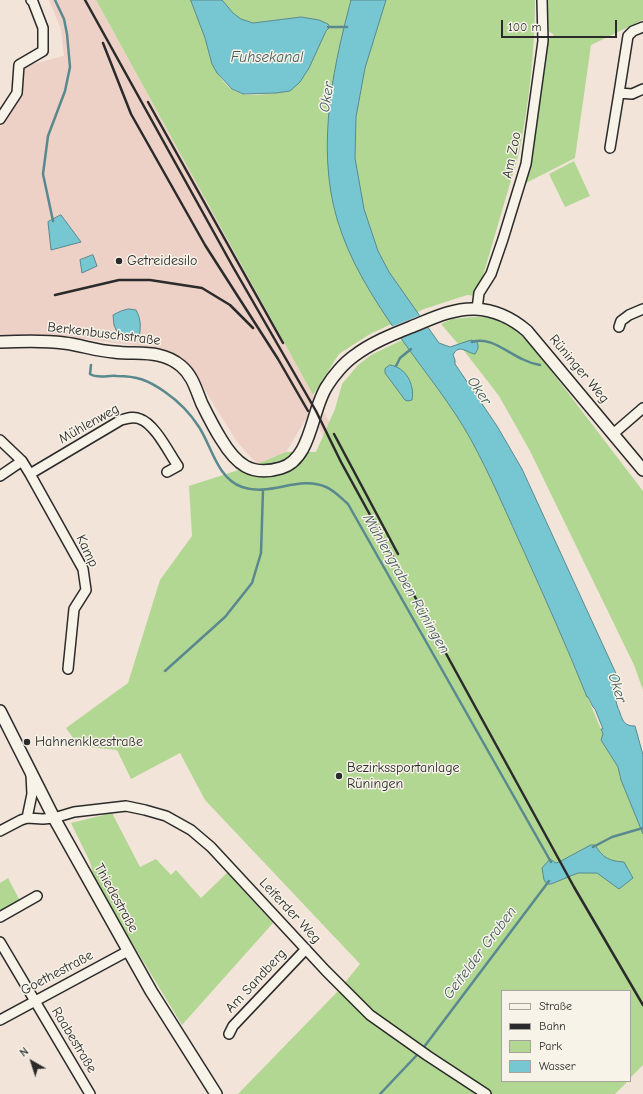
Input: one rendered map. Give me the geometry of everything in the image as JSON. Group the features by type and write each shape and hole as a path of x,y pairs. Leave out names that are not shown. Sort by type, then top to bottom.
{"street":[{"path":"0,119 17,93 19,65 43,51 43,28 31,0"},
{"name":"Am Zoo","path":"477,309 479,293 493,267 526,164 543,41 542,0"},
{"path":"610,148 628,36 633,31 643,27"},
{"path":"619,93 632,94 643,89"},
{"name":"Berkenbuschstraße","path":"0,342 37,341 65,343 114,352 142,352 168,357 183,368 191,377 210,420 231,455 250,469 270,471 292,463 300,455 327,385 353,356 386,337 436,317 463,310 477,309"},
{"name":"Rüninger Weg","path":"477,309 506,316 517,322 527,331 643,470"},
{"path":"619,327 621,321 629,315 643,310"},
{"path":"613,434 643,408"},
{"name":"Mühlenweg","path":"30,474 121,420 134,417 145,421 151,427 178,466 167,472"},
{"name":"Kamp","path":"0,440 22,461 83,569 86,590 74,609 68,669"},
{"path":"0,476 22,461"},
{"name":"Thiedestraße","path":"0,711 54,818 128,951 151,991 216,1094"},
{"path":"27,818 32,794 31,773"},
{"name":"Leiferder Weg","path":"54,818 74,812 126,806 166,816 191,830 211,848 370,1015 428,1056 486,1094"},
{"path":"0,831 20,820 27,818 54,818"},
{"path":"0,917 37,896"},
{"name":"Raabestraße","path":"0,942 90,1094"},
{"name":"Am Sandberg","path":"229,1034 233,1026 306,949"},
{"name":"Goethestraße","path":"0,1020 128,951"}],"shaded area":[{"path":"49,0 96,0 313,395 338,436 629,990 310,412 286,452 257,464 237,442 188,363 152,348 64,336 0,338 0,127 19,93 21,67 64,56 61,29"}],"green space":[{"path":"96,0 191,0 216,71 221,78 233,90 242,94 259,95 276,93 330,27 328,24 319,20 301,17 253,23 241,19 233,13 222,0 535,0 531,77 519,153 477,296 467,295 424,309 370,334 339,354 313,395"},
{"path":"545,0 643,0 643,20 591,45 575,158 522,185 534,145 548,38 554,35 546,29"},
{"path":"574,161 590,196 565,207 549,174"},
{"path":"473,317 492,318 504,323 533,347 643,491 643,690 634,665 530,451 499,396 441,324 452,319"},
{"path":"402,340 454,410 471,439 496,489 563,639 603,734 601,740 618,767 621,780 643,834 643,1065 631,1077 631,990 501,990 501,1082 627,1082 615,1094 238,1094 338,991 360,964 205,800 180,753 131,779 117,750 79,746 66,728 128,683 160,580 192,536 189,486 257,464 286,452 316,452 335,409 342,384 358,365 371,355"},
{"path":"112,813 140,867 156,859 171,875 176,870 201,898 227,873 273,923 182,1025 95,881 90,862 71,823"},
{"path":"8,878 20,901 0,913 0,883"}],"water":[{"name":"Fuhsekanal","path":"191,0 222,0 233,13 241,19 253,23 301,17 319,20 328,24 330,27 326,31 309,68 300,82 290,91 243,94 232,89 217,73 212,64 205,38"},
{"path":"351,0 386,0 365,68 356,117 355,158 364,209 378,251 389,272 439,343 450,347 471,340 477,342 478,348 475,354 460,349 455,351 453,355 455,364 497,426 522,469 619,680 615,693 617,705 625,723 635,726 643,755 643,834 621,780 618,767 601,740 603,734 601,729 603,729 595,709 587,697 550,609 485,467 455,413 378,305 354,263 342,234 334,205 329,176 327,147 328,117 337,58"},
{"path":"61,215 81,242 51,250 48,222"},
{"path":"93,255 97,266 82,273 80,260"},
{"path":"129,309 136,310 139,317 139,337 118,334 114,325 113,315"},
{"path":"390,365 396,366 405,373 411,383 413,394 412,400 405,400 385,373 385,369"},
{"path":"591,845 595,845 607,858 614,861 624,862 633,878 619,889 597,873 578,873 551,884 547,884 544,880 542,868 550,859 556,863 559,862"}],"pier":[{"path":"421,315 430,327 399,339 391,327"}],"waterway":[{"name":"Mühlengraben Rüningen","path":"53,221 43,174 48,136 65,91 70,67 64,19 55,0"},
{"name":"Fuhsekanal","path":"328,27 347,27"},
{"path":"472,342 485,341 492,343 524,360 540,365"},
{"path":"396,366 400,358 411,349"},
{"name":"Mühlengraben Rüningen","path":"91,365 90,374 100,377 124,376 136,378 148,382 175,399 188,412 204,435 221,469 234,483 242,487 263,490 295,484 316,484 332,490 348,504 551,862"},
{"path":"165,671 225,617 252,583 261,553 263,490"},
{"name":"Mühlengraben Rüningen","path":"593,847 612,837 643,828"},
{"name":"Geitelder Graben","path":"424,1047 549,881"},
{"name":"Geitelder Graben","path":"380,1094 416,1056"}],"railway":[{"path":"85,0 233,267 316,411 341,462 574,887 643,1005"},
{"path":"103,43 131,114 205,245 278,359 308,411"},
{"path":"148,102 283,343"},
{"path":"55,295 119,280 150,280 202,288 230,305 253,328"},
{"path":"334,434 398,554"}],"place":[{"name":"Getreidesilo","path":"119,261"},
{"name":"Hahnenkleestraße","path":"27,742"},
{"name":"Bezirkssportanlage Rüningen","path":"339,776"}],"water label":[{"name":"Oker","path":"327,97"},
{"name":"Oker","path":"479,391"},
{"name":"Oker","path":"617,688"}]}
